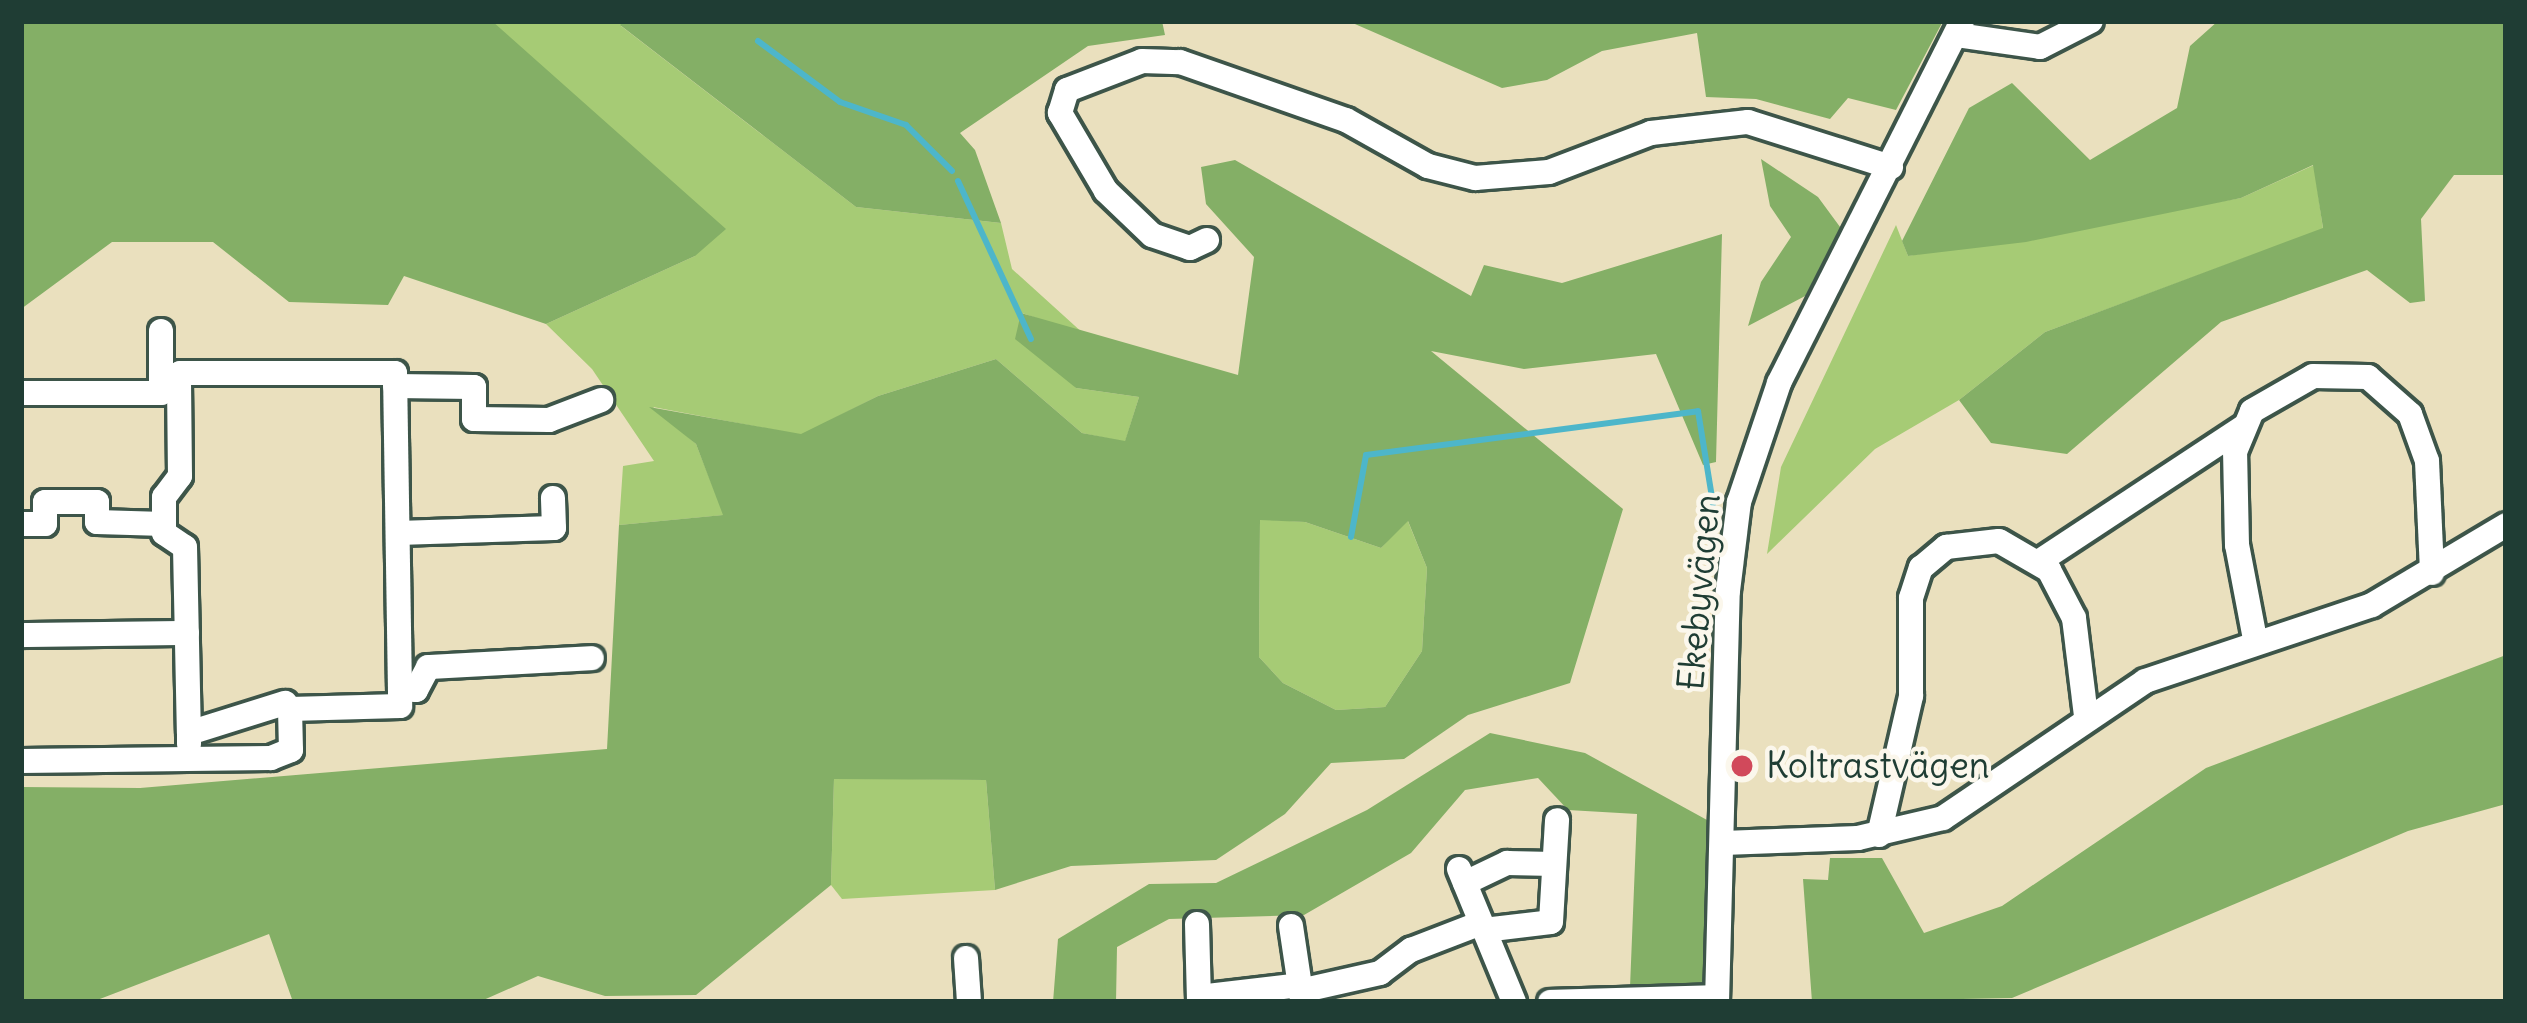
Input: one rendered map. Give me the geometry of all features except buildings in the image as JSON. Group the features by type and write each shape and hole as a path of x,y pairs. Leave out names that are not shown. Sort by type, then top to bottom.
{"street":[{"path":"1960,28 2040,47 2091,21"},
{"name":"Ekebyvägen","path":"1717,999 1728,592 1739,502 1779,383 1960,28"},
{"path":"1208,240 1190,248 1152,235 1106,190 1060,113 1067,89 1142,61 1180,62 1346,120 1428,166 1475,178 1550,172 1651,133 1748,122 1891,166"},
{"path":"161,331 180,476 164,497 164,524 167,538 185,547 189,745"},
{"path":"2040,562 2242,428 2271,396 2332,372 2368,377 2395,398 2424,444 2432,573"},
{"path":"21,393 161,393 180,373 395,373 400,706 288,706 189,745"},
{"path":"395,386 474,387 474,419 549,420 601,400"},
{"path":"2242,428 2237,545 2255,639"},
{"path":"398,533 554,528 554,498"},
{"path":"21,524 45,524 45,502 97,502 97,523 164,524"},
{"path":"1723,843 1879,835 1943,818 2086,716 2176,666 2255,639 2311,628 2432,573 2506,525"},
{"path":"1879,835 1907,724 1911,598 1922,568 1946,547 2000,541 2040,562 2074,618 2086,716"},
{"path":"21,635 187,633"},
{"path":"400,689 416,690 428,667 592,658"},
{"path":"21,761 189,745 271,758 291,751 288,706"},
{"path":"1197,924 1199,1000 1300,993 1380,973 1411,950 1482,927 1551,922 1557,820"},
{"path":"1514,1002 1462,876 1507,863 1554,864"},
{"path":"1291,926 1300,993"},
{"path":"966,958 969,1002"},
{"path":"1550,1002 1717,999"}],"green space":[{"path":"21,21 492,21 726,229 695,256 546,324 404,276 388,305 289,302 213,242 112,242 21,309"},
{"path":"491,21 625,21 621,26 856,207 1001,223 1012,269 1085,335 1022,313 1076,388 1139,397 1125,442 1082,433 996,359 878,396 801,435 653,407 696,444 724,515 619,525 623,466 654,461 592,369 546,324 695,256"},
{"path":"625,21 1162,21 1165,35 1088,46 960,133 975,150 1001,223 856,207 620,25"},
{"path":"1348,21 1943,21 1896,110 1848,98 1830,119 1756,99 1706,97 1697,33 1602,51 1547,80 1502,88"},
{"path":"2218,21 2506,21 2506,175 2454,175 2421,219 2425,301 2410,303 2367,270 2221,322 2067,454 1991,443 1959,400 2045,332 2323,228 2313,165 2241,198 2026,242 1908,256 1902,241 1969,108 2012,83 2090,160 2177,108 2190,46"},
{"path":"1761,159 1818,197 1843,231 1807,295 1748,326 1761,282 1791,237 1770,206"},
{"path":"1235,160 1471,296 1484,265 1562,283 1722,234 1716,462 1703,465 1656,354 1524,369 1431,351 1623,509 1570,683 1468,715 1404,759 1331,763 1285,814 1216,860 1071,866 995,890 986,780 834,779 831,885 696,995 605,996 538,976 479,1002 293,1002 269,934 92,1002 21,1002 21,787 140,788 607,749 619,525 723,515 696,444 649,407 801,434 878,396 996,359 1082,433 1125,441 1139,397 1076,388 1015,339 1021,313 1238,375 1254,257 1206,204 1201,167","holes":["1260,520 1305,522 1381,548 1408,521 1427,568 1422,651 1385,707 1336,710 1283,683 1259,657"]},
{"path":"2314,165 2323,229 2045,332 1959,400 1875,449 1767,554 1781,467 1896,225 1908,256 2241,198"},
{"path":"1260,519 1305,522 1381,548 1407,519 1427,568 1422,651 1385,707 1336,710 1283,683 1259,657"},
{"path":"2506,655 2506,804 2408,831 2012,998 1812,1002 1803,879 1828,880 1830,858 1882,858 1924,933 2002,906 2206,768"},
{"path":"1490,733 1585,753 1707,820 1705,987 1630,987 1637,814 1568,810 1538,778 1465,790 1411,853 1304,915 1169,919 1117,947 1116,1002 1053,1002 1058,939 1149,884 1216,883 1367,810"},
{"path":"834,778 986,780 995,890 842,899 831,885"}],"waterway":[{"path":"758,41 840,102 906,125 952,171"},
{"path":"958,181 1031,339"},
{"path":"1351,537 1366,455 1698,411 1713,504"}],"place":[{"name":"Koltrastvägen","path":"1742,766"}]}
